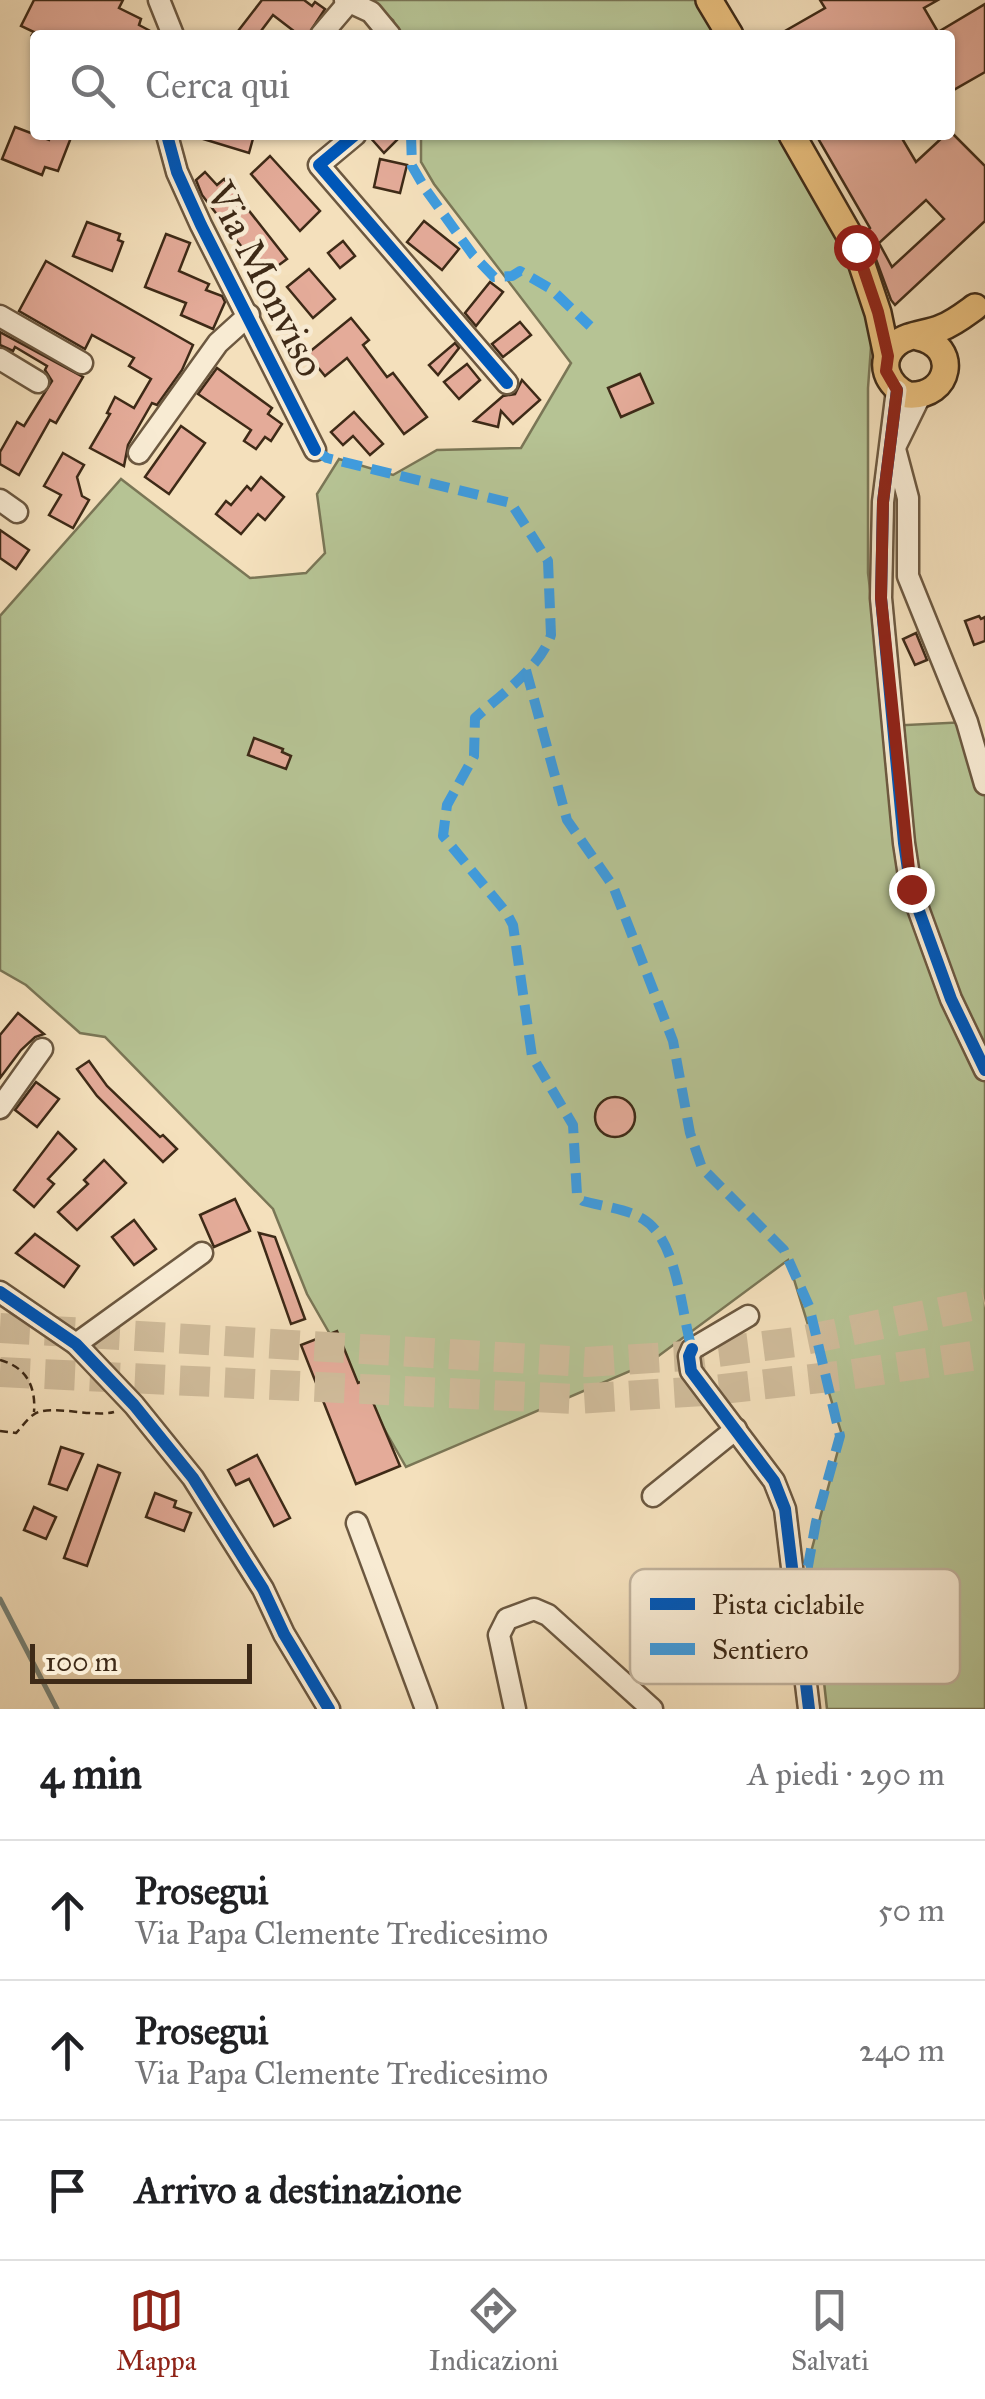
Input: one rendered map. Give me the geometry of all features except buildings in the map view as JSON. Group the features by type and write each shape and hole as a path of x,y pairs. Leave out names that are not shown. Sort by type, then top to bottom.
{"main road":[{"path":"708,0 727,30"},
{"path":"795,140 856,247 878,312 904,344 937,345 945,359 946,370 940,384 909,393 886,371 904,344 953,323 980,300"},
{"path":"945,359 980,300"}],"street":[{"path":"160,0 171,30"},
{"path":"325,30 347,1 371,12 386,30"},
{"name":"Via Monviso","path":"167,140 192,207 315,450"},
{"path":"350,140 320,165 507,383"},
{"path":"138,452 218,344 249,315"},
{"path":"0,316 82,363"},
{"path":"0,358 38,382"},
{"path":"909,393 883,502 881,598 911,889 951,999 985,1070"},
{"path":"892,452 908,498 908,576 967,722 985,784"},
{"path":"0,1108 42,1049"},
{"path":"76,1344 202,1253"},
{"path":"0,1292 76,1344 134,1405 193,1478 220,1518 328,1709"},
{"path":"748,1316 692,1348 691,1371 774,1480 785,1509 792,1569"},
{"path":"654,1496 736,1429"},
{"path":"358,1523 426,1709"},
{"path":"515,1709 498,1635 507,1619 534,1609 548,1615 652,1709"},
{"path":"807,1684 810,1709"}],"path":[{"path":"0,1360 16,1364 36,1394 34,1413 16,1433 0,1432"},
{"path":"34,1413 103,1415 134,1405"}],"green space":[{"path":"364,0 703,0 724,30 397,30 393,20"},
{"path":"421,140 792,140 851,254 873,319 868,388 868,573 887,726 967,722 985,784 985,1709 827,1709 824,1684 960,1684 960,1569 811,1569 810,1556 842,1435 788,1260 649,1363 406,1467 307,1294 273,1209 105,1037 80,1033 26,985 0,970 0,616 121,479 250,578 306,573 325,553 317,494 339,459 393,475 437,450 521,448 571,363 421,162"}],"waterway":[{"path":"0,1599 57,1709"}],"tunnel":[{"path":"0,1328 586,1362 686,1356 795,1342 985,1303"},
{"path":"0,1372 575,1399 704,1391 985,1354"}],"marked path":[{"path":"411,140 412,166 426,190 494,277 512,276 520,271 551,289 590,326"},
{"path":"315,450 327,458 511,503 548,561 551,635 529,670 475,718 474,756 447,805 443,836 513,925 532,1056 573,1125 577,1195 583,1201 637,1216 655,1229 671,1260 692,1349"},
{"path":"526,670 567,820 613,886 673,1041 690,1133 702,1168 784,1250 809,1306 840,1436 808,1566 798,1569"}],"cycle path":[{"path":"168,140 177,172 201,225 315,450"},
{"path":"349,140 319,165 507,383"},
{"path":"897,390 883,502 881,598 904,843 911,889 951,999 985,1070"},
{"path":"0,1292 76,1344 134,1405 193,1478 263,1589 284,1634 329,1709"},
{"path":"692,1349 691,1371 774,1481 785,1509 792,1569"},
{"path":"806,1684 809,1709"}],"route":[{"path":"856,247 878,312 888,356 886,371 897,390 883,502 881,598 911,889"}]}
